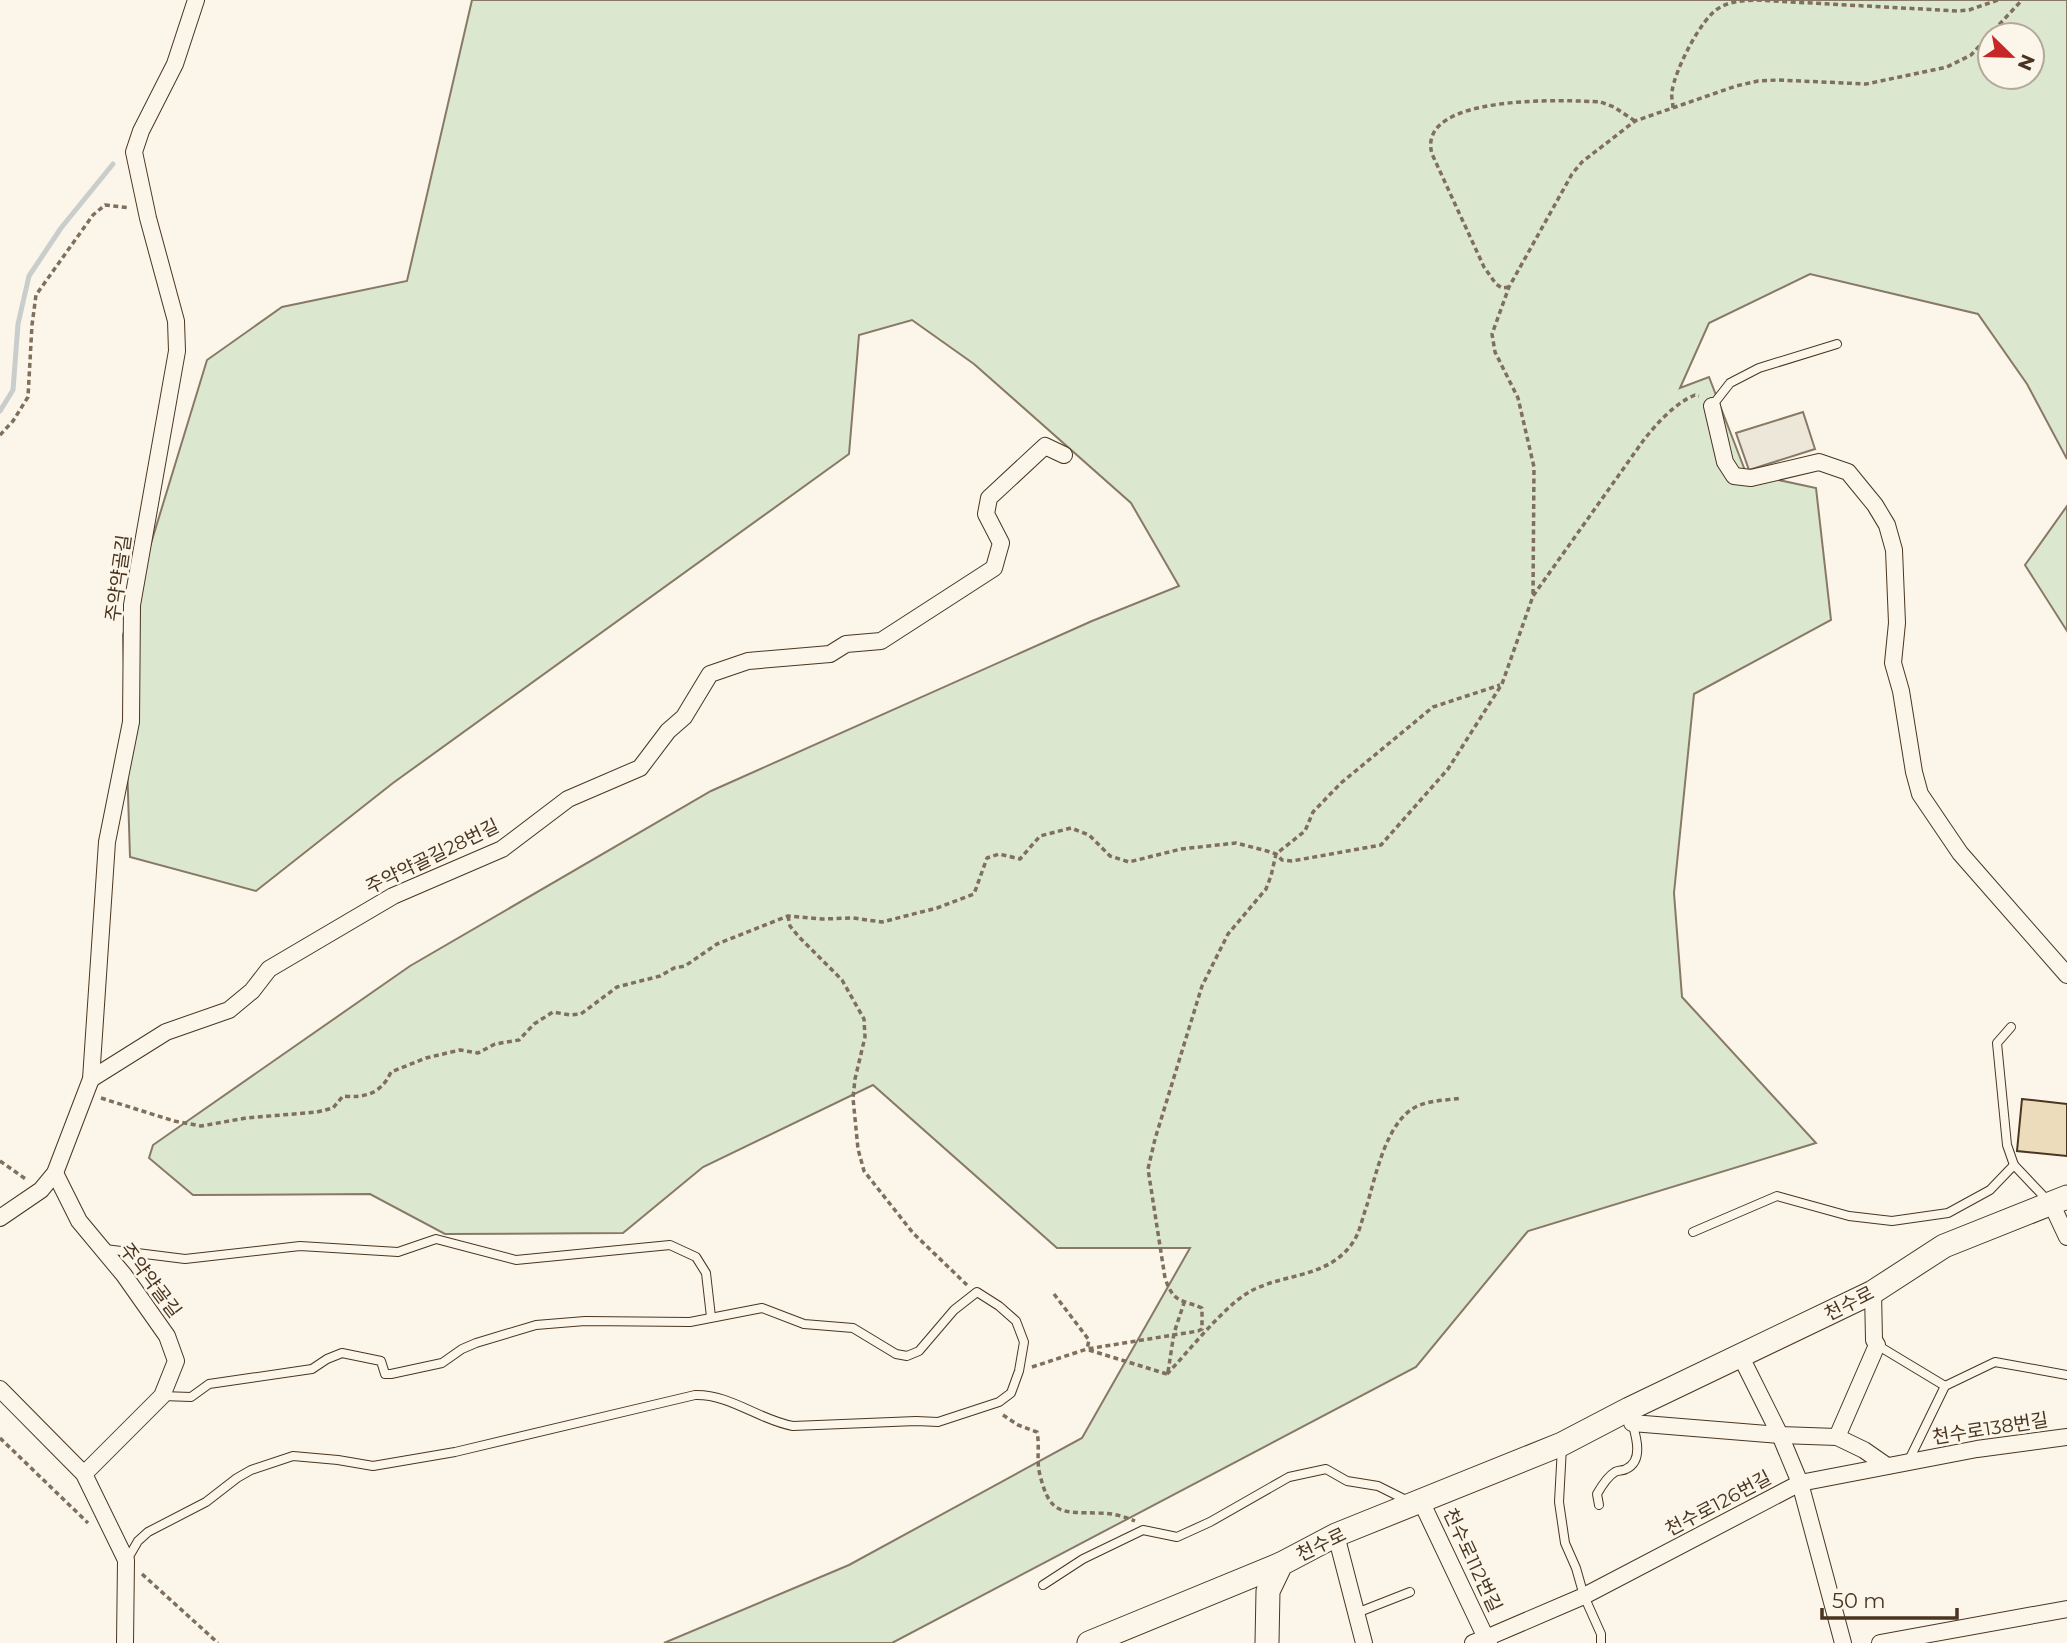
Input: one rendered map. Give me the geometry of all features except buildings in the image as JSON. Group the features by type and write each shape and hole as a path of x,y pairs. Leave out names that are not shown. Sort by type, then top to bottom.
{"street":[{"name":"주약약골길","path":"0,1218 41,1190 55,1173 89,1086 107,842 131,722 132,605 177,351 176,321 146,210 134,152 141,131 175,64 196,0"},
{"path":"1712,406 1725,462 1734,476 1751,478 1819,462 1848,472 1875,505 1886,525 1894,551 1897,623 1893,663 1901,691 1920,794 1960,853 2067,975"},
{"name":"주약약골길28번길","path":"89,1086 166,1032 229,1010 252,992 269,969 382,902 502,849 568,800 640,768 668,731 684,718 710,674 748,661 830,654 846,644 881,641 995,568 1001,543 986,514 989,498 1045,446 1064,455"},
{"name":"주약약골길","path":"55,1173 79,1221 124,1275 167,1336 176,1361 162,1396 84,1474"},
{"path":"2059,1201 2067,1237"},
{"name":"천수로","path":"1267,1643 1268,1591 1281,1564 1336,1535 1631,1416 1741,1357 1873,1292 1944,1246 2059,1201"},
{"path":"1837,1437 1877,1345 1874,1340 1873,1292"},
{"name":"천수로126번길","path":"1741,1357 1780,1435 1800,1483 1843,1643"},
{"path":"0,1389 84,1474 127,1560 125,1643"},
{"path":"1631,1416 1780,1435 1837,1437 1864,1450 1887,1466"},
{"name":"천수로138번길","path":"1915,1461 1977,1449 2067,1437"},
{"name":"천수로126번길","path":"1584,1596 1800,1483 1915,1461"},
{"name":"천수로112번길","path":"1418,1502 1483,1641 1584,1596"},
{"path":"1336,1535 1354,1614 1364,1643"},
{"path":"1089,1643 1281,1564"},
{"path":"1880,1643 2067,1609"}],"lane":[{"path":"1712,406 1730,383 1759,368 1837,344"},
{"path":"2011,1027 1997,1043 2007,1145 2014,1165 2059,1201"},
{"path":"1693,1232 1777,1196 1849,1216 1892,1221 1948,1213 1990,1190 2014,1165"},
{"path":"102,1249 184,1259 300,1246 398,1252 436,1239 516,1260 670,1245 696,1257 706,1273 711,1317"},
{"path":"127,1560 138,1541 148,1532 206,1502 251,1470 293,1456 373,1466 455,1452 695,1395 714,1397 775,1423 793,1426 938,1422 999,1402 1011,1393 1019,1371 1024,1342 1016,1321 977,1292 954,1310 919,1350 907,1356 896,1354 853,1328 803,1324 762,1308 690,1322 585,1321 536,1325 475,1343 442,1363 385,1374 381,1361 342,1353 312,1369 209,1384 191,1397 162,1396"},
{"path":"1877,1345 1944,1386"},
{"path":"1915,1461 1944,1386 1995,1362 2067,1375"},
{"path":"1599,1505 1597,1494 1601,1486 1615,1472 1628,1469 1634,1463 1638,1448 1631,1416"},
{"path":"1562,1444 1559,1502 1565,1544 1601,1634 1601,1643"},
{"path":"1043,1585 1083,1559 1143,1530 1177,1537 1210,1522 1289,1477 1326,1469 1347,1481 1378,1486 1418,1502"},
{"path":"1354,1614 1410,1592"}],"path":[{"path":"1673,108 1675,78 1696,35 1711,13 1729,3 1755,0 1958,11 1998,0"},
{"path":"1533,596 1534,467 1518,398 1492,341 1495,324 1509,287 1572,174 1582,162 1635,121 1758,81 1866,84 1947,67 1971,55 2022,0"},
{"path":"1509,287 1502,288 1496,284 1484,267 1432,154 1430,140 1434,132 1460,112 1507,103 1601,102 1635,121"},
{"path":"0,435 13,421 28,397 36,295 93,215 105,205 146,210"},
{"path":"89,1086 193,1126 333,1108 343,1096 364,1098 386,1083 391,1072 403,1066 460,1050 478,1053 495,1044 519,1040 534,1024 553,1012 581,1014 617,987 660,976 674,968 685,966 718,944 788,916 853,918 882,922 949,904 974,894 987,858 999,854 1020,859 1040,836 1071,828 1089,835 1110,856 1129,862 1181,849 1236,843 1276,854 1282,860 1292,861 1381,845 1460,753 1502,684 1533,596 1653,428 1689,397 1699,396 1712,406"},
{"path":"1019,1371 1087,1349 1202,1329 1202,1308 1184,1303 1172,1294 1165,1278 1150,1185 1150,1158 1202,986 1228,934 1266,889 1276,854 1305,831 1313,812 1340,783 1433,707 1502,684"},
{"path":"788,916 790,926 799,937 842,979 864,1019 865,1037 853,1098 858,1149 864,1171 913,1233 961,1281 977,1292"},
{"path":"1167,1374 1248,1292 1314,1272 1346,1251 1358,1232 1385,1146 1398,1123 1410,1110 1420,1105 1462,1098"},
{"path":"0,1161 41,1190"},
{"path":"1054,1294 1089,1340 1087,1349"},
{"path":"1167,1374 1174,1334 1184,1303"},
{"path":"1087,1349 1167,1374"},
{"path":"1003,1416 1037,1432 1040,1476 1048,1498 1056,1509 1073,1514 1120,1515 1138,1522 1143,1530"}],"green space":[{"path":"472,0 2067,0 2067,459 2027,384 1978,314 1810,274 1709,323 1680,388 1709,377 1746,473 1816,488 1831,620 1694,694 1674,893 1682,997 1816,1143 1528,1231 1416,1367 892,1643 664,1643 849,1565 1082,1438 1190,1248 1057,1248 873,1085 703,1167 623,1233 445,1234 370,1194 193,1195 149,1158 153,1145 410,966 711,791 1092,621 1179,586 1131,503 974,364 912,320 859,335 849,454 393,783 256,891 130,857 123,635 207,360 282,307 407,281"},
{"path":"2067,506 2067,631 2025,565"}],"shaded area":[{"path":"1803,412 1815,449 1749,470 1736,433"}],"waterway":[{"path":"0,411 13,390 18,324 29,276 61,228 113,164"}]}
